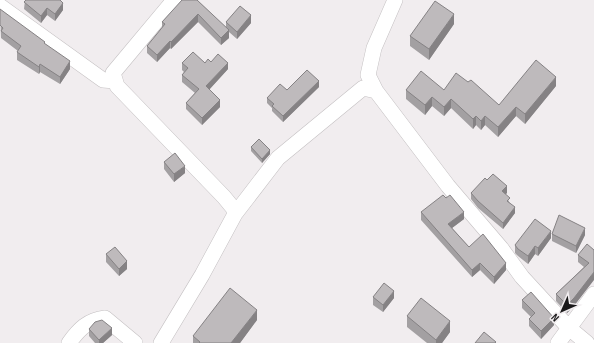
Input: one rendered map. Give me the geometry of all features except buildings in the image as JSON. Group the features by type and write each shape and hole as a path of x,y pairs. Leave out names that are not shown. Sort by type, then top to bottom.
{"street":[{"path":"174,0 113,73 115,82 117,86 224,198 233,208 235,214"},
{"path":"395,0 374,48 368,75 376,91 448,186 501,248 522,277 569,328 588,343"},
{"path":"0,6 103,80 115,82"},
{"path":"161,343 202,275 235,214 278,158 363,88 376,91"},
{"path":"558,343 594,294"},
{"path":"69,343 80,329 91,321 106,318 135,343"}]}
